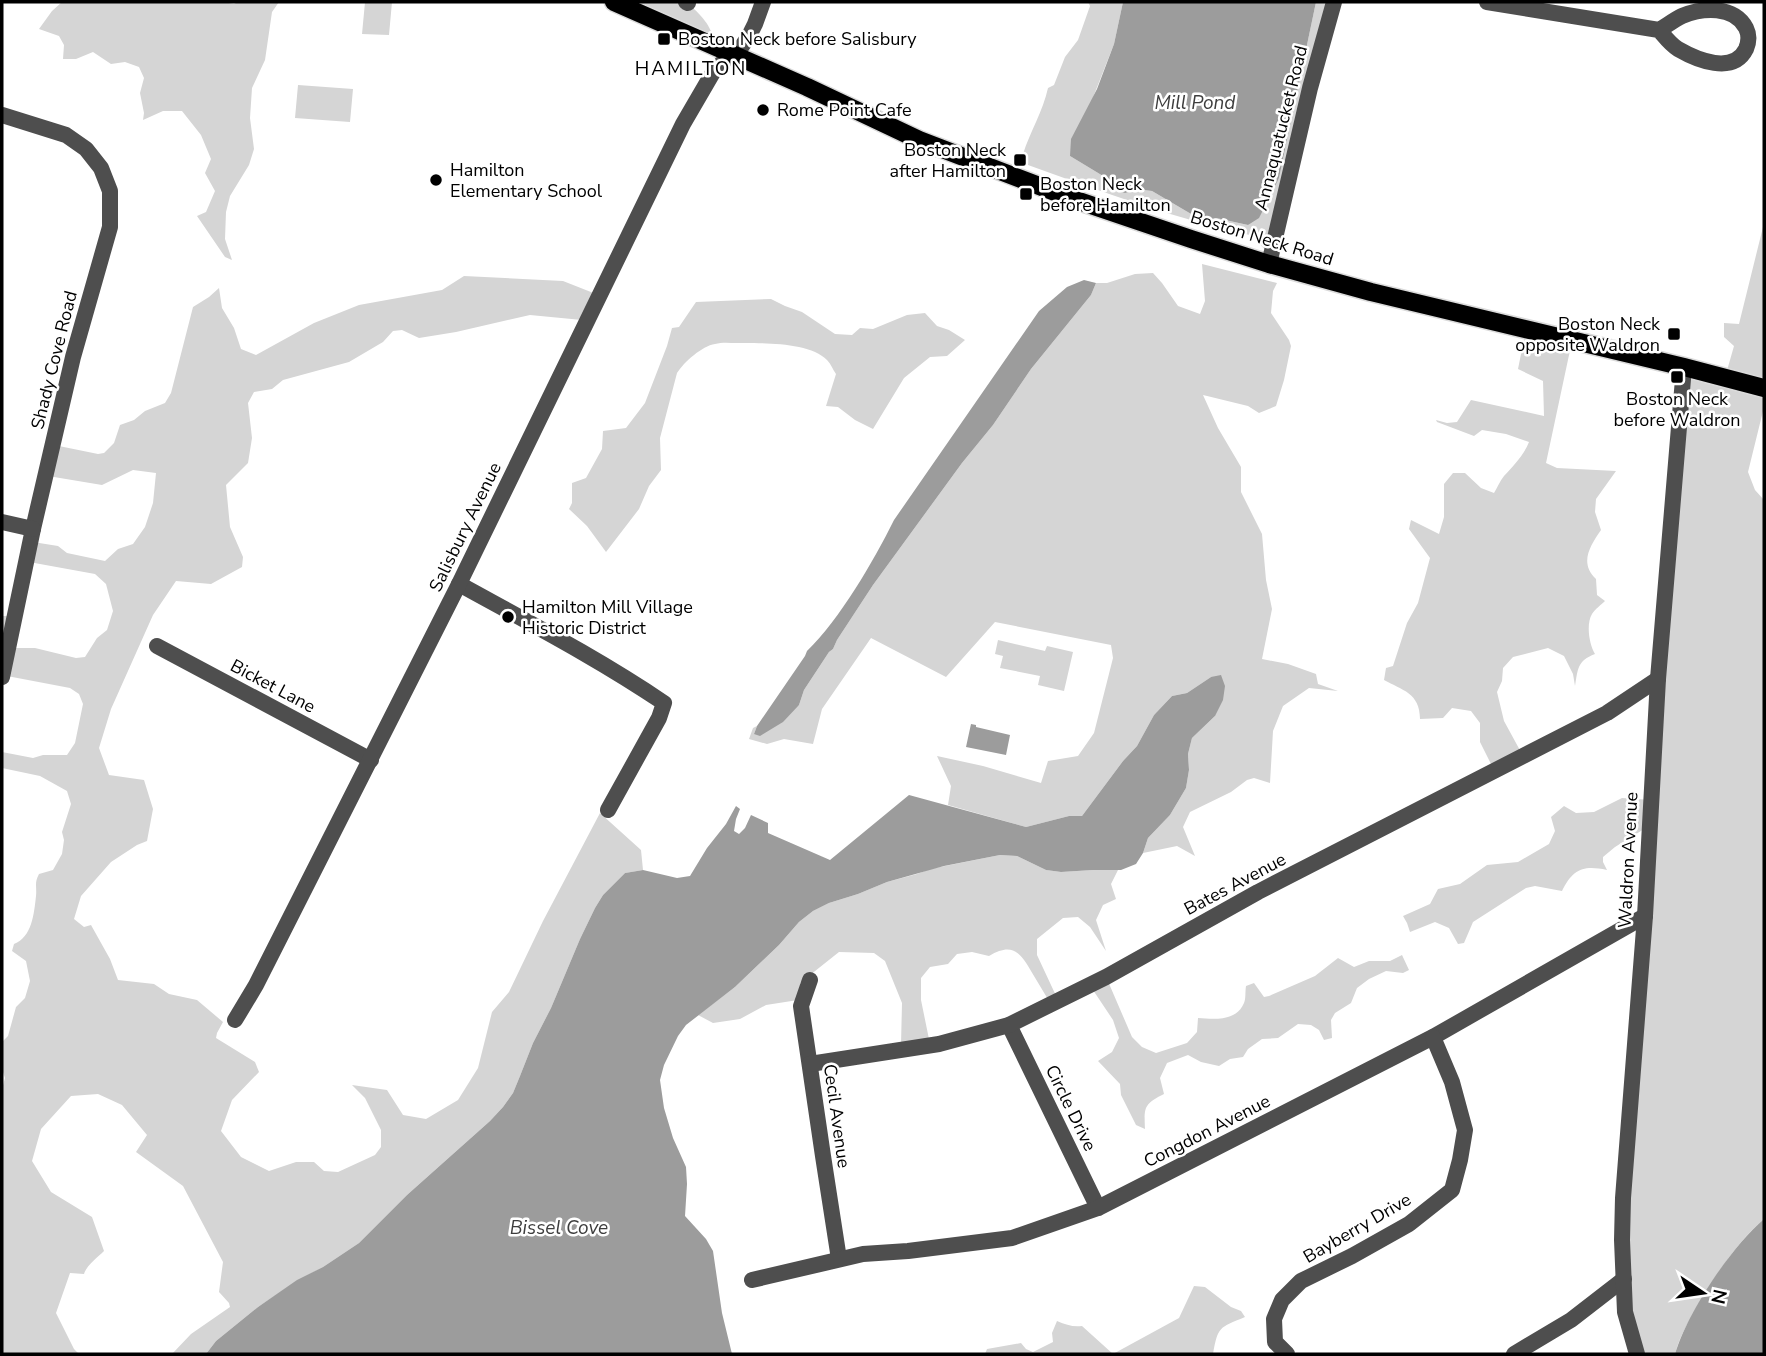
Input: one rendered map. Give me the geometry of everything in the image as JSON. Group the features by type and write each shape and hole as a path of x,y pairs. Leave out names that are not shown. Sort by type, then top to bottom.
{"main road":[{"name":"Boston Neck Road","path":"614,2 919,140 1088,204 1269,264 1371,292 1764,388"}],"street":[{"name":"Salisbury Avenue","path":"235,1020 256,985 459,584 683,124 715,69 742,46 749,36 763,2"},
{"name":"Annaquatucket Road","path":"1269,264 1310,88 1334,2"},
{"path":"1487,2 1659,30 1676,48 1718,64 1740,57 1748,47 1749,34 1744,24 1723,11 1709,9 1683,16 1659,30"},
{"name":"Shady Cove Road","path":"2,115 66,135 86,149 101,168 110,191 110,227 73,357 2,677"},
{"name":"Waldron Avenue","path":"1637,1354 1625,1312 1623,1198 1658,679 1684,367"},
{"path":"2,522 33,529"},
{"path":"459,584 601,664 664,703 659,718 608,810"},
{"name":"Bicket Lane","path":"157,646 371,760"},
{"name":"Bates Avenue","path":"810,1064 939,1044 1009,1025 1106,977 1258,892 1607,713 1658,679"},
{"name":"Congdon Avenue","path":"752,1280 863,1254 1012,1238 1098,1208 1433,1037 1644,916"},
{"name":"Cecil Avenue","path":"810,980 801,1006 839,1259"},
{"name":"Circle Drive","path":"1009,1025 1098,1208"},
{"name":"Bayberry Drive","path":"1287,1354 1275,1342 1274,1319 1282,1300 1301,1281 1409,1224 1452,1190 1465,1130 1452,1082 1433,1037"},
{"path":"1514,1354 1571,1320 1624,1279"}],"shaded area":[{"path":"62,2 279,2 272,12 265,60 252,88 250,118 254,149 249,165 230,196 226,212 225,239 232,260 225,257 197,216 206,212 215,191 205,173 211,159 201,135 182,111 163,111 143,120 140,93 144,78 139,67 125,62 111,64 93,52 76,59 63,59 64,45 59,36 39,29"},
{"path":"365,2 392,2 389,35 362,34"},
{"path":"610,2 686,2 706,23 713,39"},
{"path":"1088,2 1123,2 1114,44 1070,156 1108,179 1115,189 1152,191 1203,221 1216,218 1248,225 1279,178 1316,2 1335,2 1268,252 1254,236 1168,213 1028,165 1023,154 1048,88 1054,85 1065,57 1078,40 1090,6"},
{"path":"298,85 353,89 350,122 295,118"},
{"path":"1763,227 1764,407 1748,472 1755,490 1764,500 1764,1219 1737,1247 1722,1268 1686,1326 1675,1354 1639,1354 1624,1281 1649,826 1603,857 1607,870 1580,870 1570,878 1562,891 1535,886 1526,888 1473,922 1464,943 1458,944 1449,928 1435,922 1410,932 1403,916 1430,904 1438,889 1460,884 1487,865 1518,862 1549,844 1555,831 1551,817 1564,806 1576,813 1594,812 1622,798 1651,800 1685,377 1726,374 1734,346 1724,337 1724,323 1739,324"},
{"path":"1202,264 1277,283 1273,291 1271,313 1291,346 1276,406 1259,413 1248,406 1203,395 1218,428 1241,467 1241,492 1262,534 1266,580 1272,609 1262,659 1288,664 1316,674 1318,684 1338,691 1309,688 1283,706 1273,731 1270,783 1254,778 1247,780 1231,792 1190,812 1183,827 1195,856 1177,846 1143,853 1148,838 1170,815 1186,788 1192,738 1215,716 1211,677 1187,693 1172,696 1154,715 1137,746 1082,816 1069,816 1026,827 948,805 951,786 937,756 1041,783 1048,761 1078,756 1094,733 1113,658 1111,645 995,622 946,677 871,638 822,709 813,744 784,739 767,744 749,739 753,728 757,726 754,734 799,705 804,690 873,585 993,425 1031,369 1091,295 1096,283 1107,283 1135,274 1153,273 1178,306 1200,314 1205,301"},
{"path":"464,276 563,281 596,294 582,320 530,315 419,338 402,330 393,331 383,342 349,362 283,380 272,389 254,392 248,403 252,438 248,463 226,485 230,527 243,557 242,567 211,584 176,581 153,615 111,709 99,748 109,775 144,780 153,809 147,841 111,862 81,896 74,919 84,927 91,925 118,980 154,984 169,994 197,1000 223,1022 216,1038 255,1062 259,1072 232,1100 221,1131 241,1157 269,1171 296,1162 314,1162 324,1171 338,1172 375,1155 381,1147 381,1130 365,1098 352,1085 387,1090 403,1115 426,1119 458,1100 478,1068 492,1012 509,992 600,813 641,850 643,870 625,873 603,895 595,908 513,1093 503,1107 359,1243 258,1307 216,1341 206,1354 172,1354 191,1334 230,1307 219,1292 223,1262 183,1186 136,1152 147,1135 122,1105 98,1094 71,1096 41,1129 32,1161 51,1192 92,1217 104,1251 84,1274 70,1273 56,1313 79,1354 2,1354 2,1089 5,1078 2,1069 2,1042 8,1036 16,1007 25,998 30,981 26,961 12,951 14,944 25,936 31,924 39,874 53,870 62,854 62,832 71,804 67,791 40,776 2,768 2,752 33,758 43,755 67,755 75,743 83,704 79,694 70,688 7,676 2,682 2,616 15,616 11,648 35,648 76,658 85,657 97,638 107,630 113,611 106,584 95,574 29,562 33,542 58,546 67,553 105,561 118,549 133,544 145,527 153,503 156,473 133,470 102,485 48,476 54,445 104,453 114,443 120,425 165,403 171,393 193,307 219,288 222,308 234,328 241,349 256,355 314,323 359,305 442,290"},
{"path":"771,299 802,312 835,334 852,335 860,328 873,329 907,315 925,313 937,326 965,340 947,356 930,357 904,378 873,429 838,407 826,406 836,374 819,354 797,347 772,344 723,343 710,345 699,351 677,373 660,438 661,470 649,486 639,509 606,552 587,526 569,509 572,503 572,483 586,478 602,449 603,431 626,428 645,403 672,328 679,327 696,302"},
{"path":"1526,329 1572,341 1546,463 1557,468 1616,471 1596,499 1595,512 1601,530 1590,548 1587,561 1596,579 1597,595 1605,601 1593,612 1589,623 1590,640 1595,654 1582,663 1575,686 1573,674 1564,656 1548,648 1513,657 1503,668 1502,681 1497,692 1504,721 1522,754 1492,766 1480,742 1480,723 1471,711 1452,708 1443,718 1420,719 1417,703 1413,698 1384,680 1386,668 1393,666 1407,623 1418,603 1430,558 1409,529 1411,520 1439,534 1444,517 1444,484 1453,473 1465,473 1481,488 1494,493 1529,442 1482,430 1474,436 1436,420 1457,422 1471,400 1544,416 1543,381 1518,369"},
{"path":"998,640 1045,651 1047,646 1073,652 1064,691 1038,685 1040,676 1000,668 1003,656 995,654"},
{"path":"1000,855 1017,856 1046,870 1061,872 1118,870 1111,884 1116,899 1103,905 1096,920 1106,951 1090,927 1078,917 1063,918 1037,939 1037,955 1058,1000 1049,1001 1027,964 1015,951 1004,950 989,956 972,952 957,954 948,964 930,967 921,978 921,1000 930,1044 901,1045 902,1003 885,961 874,953 839,952 800,983 801,998 798,1000 766,1005 740,1019 713,1023 698,1015 735,987 813,911 887,882 930,869"},
{"path":"1402,955 1409,970 1403,973 1386,971 1357,988 1351,1003 1335,1013 1331,1020 1332,1038 1324,1040 1319,1030 1311,1025 1298,1024 1278,1038 1262,1039 1248,1049 1243,1057 1230,1059 1219,1066 1201,1062 1188,1055 1167,1063 1160,1078 1164,1094 1147,1107 1145,1129 1136,1125 1121,1095 1120,1084 1098,1061 1112,1052 1119,1038 1113,1020 1091,987 1107,979 1132,1037 1142,1047 1156,1053 1187,1043 1197,1032 1198,1018 1224,1018 1236,1014 1245,1001 1246,986 1254,983 1264,997 1315,976 1338,958 1354,967 1369,961 1390,961"},
{"path":"1194,1286 1205,1287 1231,1307 1241,1311 1245,1317 1221,1329 1213,1354 1113,1354 1179,1318"},
{"path":"1057,1321 1082,1326 1113,1354 985,1354 987,1349 1021,1343 1033,1352 1053,1342 1052,1333"}],"water":[{"name":"Mill Pond","path":"1123,2 1316,2 1279,178 1259,218 1248,225 1216,218 1203,221 1152,191 1136,189 1125,193 1115,189 1108,179 1070,156 1071,139 1097,89 1114,44"},
{"path":"1084,280 1096,283 1091,295 1031,369 993,425 873,585 804,690 799,705 783,722 760,736 754,734 807,651 832,623 855,589 894,520 1039,311 1067,287"},
{"name":"Bissel Cove","path":"1221,675 1225,686 1223,700 1215,716 1192,738 1186,788 1170,815 1148,838 1136,864 1121,870 1061,872 1046,870 1017,856 1000,855 944,866 887,882 829,903 799,922 735,987 686,1025 678,1036 660,1080 664,1108 686,1167 685,1216 713,1251 722,1313 732,1354 206,1354 216,1341 258,1307 359,1243 503,1107 513,1093 595,908 603,895 625,873 643,870 677,878 690,876 736,806 740,809 734,831 739,834 751,815 768,823 768,833 830,860 909,795 1026,827 1069,816 1082,816 1137,746 1154,715 1172,696 1187,693 1211,677"},
{"path":"971,724 1010,735 1006,755 966,747"},
{"path":"1764,1219 1764,1354 1675,1354 1689,1320 1712,1282 1738,1246"}],"place":[{"name":"Boston Neck before Salisbury","path":"664,39"},
{"name":"Rome Point Cafe","path":"763,110"},
{"name":"Boston Neck after Hamilton","path":"1020,160"},
{"name":"Hamilton Elementary School","path":"436,180"},
{"name":"Boston Neck before Hamilton","path":"1026,194"},
{"name":"Boston Neck opposite Waldron","path":"1674,334"},
{"name":"Boston Neck before Waldron","path":"1677,377"},
{"name":"Hamilton Mill Village Historic District","path":"508,617"}],"district":[{"name":"HAMILTON","path":"691,69"}]}
